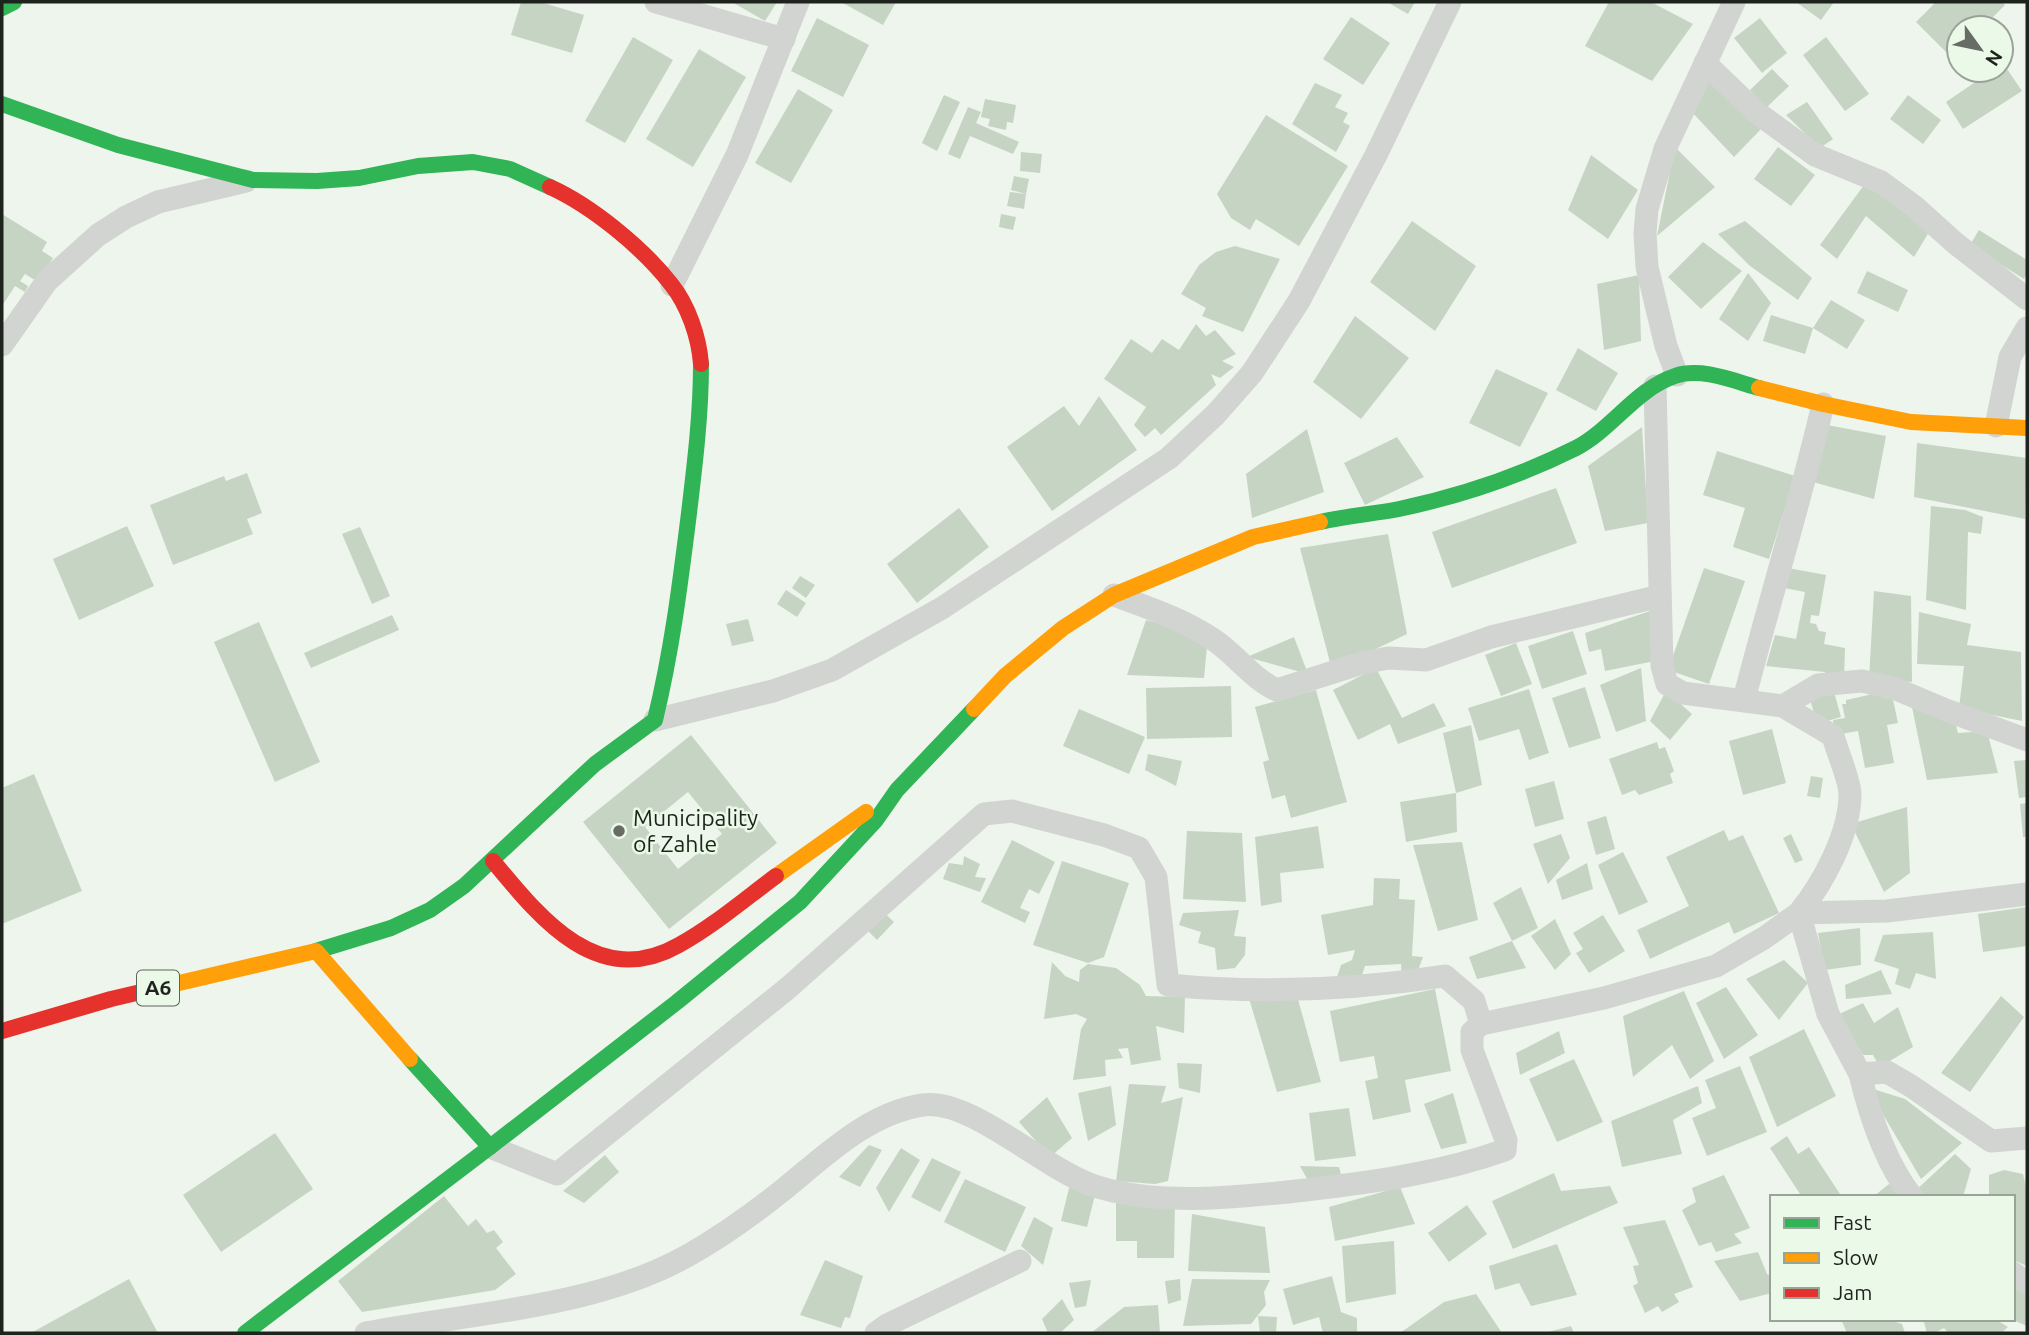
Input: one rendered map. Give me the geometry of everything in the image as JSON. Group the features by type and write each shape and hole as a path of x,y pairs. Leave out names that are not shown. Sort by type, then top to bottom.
{"main road":[{"path":"2,8 14,2"},
{"path":"2,104 118,145 253,180 359,178 418,166 473,162 510,169 563,193 600,218 638,250 672,285 691,318 701,360 701,410 678,606 670,658 654,720 595,764 493,861 430,910 391,928 316,951 374,1021 490,1147"},
{"path":"245,1333 677,1002 800,902 853,847 897,790 1005,676 1063,628 1114,596 1200,557 1253,537 1331,519 1398,509 1463,493 1517,475 1579,446 1655,386 1677,375 1705,374 1823,404 1911,422 2027,428"},
{"path":"493,861 552,928 591,953 623,960 651,958 680,945 897,790"},
{"name":"A6","path":"2,1031 111,999 316,951"}],"street":[{"path":"656,2 783,39"},
{"path":"672,285 737,155 798,2"},
{"path":"654,720 773,691 832,670 943,608 1169,458 1216,414 1252,373 1299,301 1376,155 1450,2"},
{"path":"1677,375 1666,346 1647,267 1647,209 1665,149 1734,2"},
{"path":"1705,63 1756,113 1815,155 1881,182 2027,299"},
{"path":"2,345 47,281 98,235 126,217 158,202 253,180"},
{"path":"1996,426 2010,357 2027,328"},
{"path":"366,1333 550,1302 627,1281 658,1269 686,1257 739,1222 781,1192 832,1149 872,1122 926,1104 939,1104 967,1112 1058,1170 1080,1180 1119,1193 1141,1196 1251,1196 1349,1185 1477,1160 1504,1150 1506,1140 1472,1050 1472,1032 1481,1024 1604,998 1716,966 1764,939 1799,914 1818,888 1843,832 1850,792 1833,736 1783,706 1683,693 1667,684 1662,674 1655,386"},
{"path":"1744,700 1776,578 1794,525 1823,404"},
{"path":"1114,596 1187,624 1231,652 1268,686 1278,690 1362,663 1388,658 1426,660 1491,637 1660,596"},
{"path":"1783,706 1818,685 1862,681 1896,689 2027,740"},
{"path":"490,1147 557,1174 788,988 984,814 1012,811 1104,835 1139,848 1156,877 1168,985 1267,991 1383,985 1445,976 1474,1001 1481,1024"},
{"path":"1799,914 1887,911 2027,894"},
{"path":"1799,914 1828,1014 1860,1074 1869,1115 1900,1182 1910,1195"},
{"path":"1860,1074 1887,1072 1991,1141 2027,1138"},
{"path":"876,1333 887,1325 1020,1261"}],"building":[{"path":"521,2 540,2 584,15 572,53 511,35"},
{"path":"732,2 777,2 765,21"},
{"path":"841,2 896,2 883,25"},
{"path":"1387,2 1415,2 1408,14"},
{"path":"1609,2 1651,2 1693,24 1652,81 1585,46"},
{"path":"1796,2 1834,2 1821,20"},
{"path":"1936,2 2002,2 2005,5 1996,14 1945,14 1945,51 1916,22"},
{"path":"1351,17 1390,43 1363,85 1323,59"},
{"path":"817,18 869,45 843,97 791,71"},
{"path":"1760,18 1787,53 1762,73 1734,38"},
{"path":"633,37 673,60 625,143 585,121"},
{"path":"1826,37 1869,94 1845,111 1803,55"},
{"path":"699,49 746,77 693,167 646,139"},
{"path":"1772,69 1789,86 1766,108 1750,90"},
{"path":"1712,77 1764,126 1734,157 1690,110"},
{"path":"2015,81 2022,91 1963,129 1946,102 1972,84 2015,84"},
{"path":"1315,83 1342,95 1335,107 1348,113 1343,122 1350,126 1336,152 1292,124"},
{"path":"798,89 833,110 791,183 755,163"},
{"path":"944,95 960,102 937,151 922,143"},
{"path":"1908,95 1941,120 1923,144 1890,119"},
{"path":"985,99 1016,105 1013,123 1007,122 1006,130 988,126 990,119 981,117"},
{"path":"1807,102 1833,139 1820,148 1786,115"},
{"path":"968,107 981,112 976,123 1019,142 1013,154 970,136 960,159 948,154"},
{"path":"1266,115 1348,166 1299,246 1256,219 1250,230 1231,218 1217,194"},
{"path":"1675,147 1715,187 1657,236"},
{"path":"1778,147 1815,175 1791,206 1754,179"},
{"path":"1021,152 1042,154 1040,173 1020,171"},
{"path":"1591,155 1638,190 1608,239 1568,210"},
{"path":"1014,176 1029,179 1026,194 1011,190"},
{"path":"1867,181 1929,232 1914,257 1866,216 1837,259 1820,245"},
{"path":"1010,192 1026,194 1024,209 1007,206"},
{"path":"2,214 47,242 42,251 53,258 38,282 25,274 20,281 28,286 25,292 15,286 2,306"},
{"path":"1001,214 1016,217 1013,230 999,227"},
{"path":"1412,221 1476,266 1435,331 1370,282"},
{"path":"1745,221 1812,278 1798,300 1750,266 1718,234"},
{"path":"1979,230 2027,260 2027,274 2024,279 1970,245"},
{"path":"1703,242 1742,271 1701,309 1668,277"},
{"path":"1235,246 1280,259 1243,332 1202,316 1206,308 1181,294 1199,265 1216,252"},
{"path":"1867,271 1908,290 1898,312 1857,293"},
{"path":"1748,273 1771,303 1748,341 1719,319"},
{"path":"1639,275 1641,341 1604,350 1597,284"},
{"path":"1831,300 1865,320 1847,349 1813,328"},
{"path":"1771,315 1813,328 1805,354 1763,341"},
{"path":"1355,316 1409,358 1361,419 1313,382"},
{"path":"1196,324 1206,336 1215,330 1236,354 1222,361 1234,367 1220,378 1211,374 1216,385 1161,435 1155,428 1145,437 1134,425 1146,407 1104,379 1131,339 1152,353 1162,339 1179,350"},
{"path":"1578,348 1618,373 1596,411 1556,390"},
{"path":"1496,369 1548,393 1520,447 1469,423"},
{"path":"1099,396 1137,450 1052,511 1007,447 1064,406 1079,426"},
{"path":"1827,425 1886,436 1874,499 1813,482"},
{"path":"1642,427 1648,523 1605,531 1588,466"},
{"path":"1307,429 1324,492 1252,518 1246,474"},
{"path":"1397,437 1424,477 1365,505 1344,463"},
{"path":"1917,443 2027,458 2025,519 1914,497"},
{"path":"1717,451 1795,476 1769,559 1733,547 1745,508 1703,495"},
{"path":"247,473 262,513 247,519 253,534 173,565 150,505 224,476 226,481"},
{"path":"1556,488 1577,543 1452,588 1432,532"},
{"path":"1931,506 1965,510 1983,517 1981,534 1968,532 1966,610 1926,600"},
{"path":"959,508 989,547 917,603 887,564"},
{"path":"127,526 154,586 79,620 53,559"},
{"path":"360,527 390,596 372,604 342,534"},
{"path":"1388,534 1407,634 1332,670 1300,548"},
{"path":"1704,568 1745,581 1709,684 1668,670"},
{"path":"1788,568 1826,575 1819,616 1811,615 1810,623 1816,624 1819,631 1826,632 1824,644 1845,648 1844,681 1824,678 1825,672 1766,666 1775,635 1796,639 1805,592 1784,588"},
{"path":"800,576 815,585 806,598 792,588"},
{"path":"786,590 806,603 797,617 777,604"},
{"path":"1874,591 1911,596 1912,682 1869,679"},
{"path":"1650,611 1655,661 1605,671 1601,649 1589,652 1585,633"},
{"path":"1919,612 1971,624 1967,645 2021,652 2022,721 1959,708 1964,666 1917,664"},
{"path":"392,615 399,630 311,668 304,653"},
{"path":"748,619 754,641 732,646 726,624"},
{"path":"1146,620 1208,636 1204,678 1127,675"},
{"path":"259,622 320,762 275,782 214,642"},
{"path":"1573,631 1587,674 1542,689 1528,646"},
{"path":"1294,637 1308,674 1247,657"},
{"path":"1516,643 1532,684 1501,696 1485,655"},
{"path":"1376,668 1402,718 1434,703 1446,726 1398,744 1390,724 1358,740 1333,690"},
{"path":"1641,668 1646,721 1616,732 1600,685"},
{"path":"1231,686 1232,737 1147,739 1146,688"},
{"path":"1585,687 1601,738 1569,748 1552,698"},
{"path":"1529,689 1549,753 1529,760 1519,729 1479,741 1468,708"},
{"path":"1316,690 1347,802 1291,818 1285,795 1272,799 1263,762 1269,760 1255,707"},
{"path":"1891,690 1898,723 1887,725 1894,763 1865,768 1858,731 1835,735 1833,720 1845,718 1842,704 1846,704 1846,700"},
{"path":"1666,691 1692,714 1670,740 1650,721"},
{"path":"1834,692 1841,717 1817,724 1810,699"},
{"path":"1912,707 1955,721 1958,733 1987,731 1998,773 1927,780"},
{"path":"1079,709 1145,737 1129,774 1063,746"},
{"path":"1471,725 1482,785 1456,793 1443,733"},
{"path":"1772,729 1786,783 1743,795 1729,741"},
{"name":"Municipality of Zahle","path":"691,735 777,843 669,929 583,822","holes":["688,792 722,834 678,869 645,827"]},
{"path":"1657,742 1659,749 1665,747 1674,771 1670,774 1673,783 1639,795 1635,790 1622,795 1609,759"},
{"path":"1148,754 1182,761 1176,786 1145,770"},
{"path":"2027,760 2027,797 2019,798 2014,761"},
{"path":"34,774 82,891 2,924 2,788"},
{"path":"1811,776 1823,778 1820,798 1807,796"},
{"path":"1554,781 1564,819 1535,827 1525,789"},
{"path":"1456,793 1457,832 1406,842 1400,802"},
{"path":"2027,803 2027,837 2023,837 2020,804"},
{"path":"1907,807 1910,873 1884,892 1851,824"},
{"path":"1606,816 1615,849 1596,855 1587,822"},
{"path":"1318,826 1324,868 1280,873 1282,902 1261,906 1255,837"},
{"path":"1724,830 1729,841 1743,835 1779,913 1734,934 1729,922 1650,959 1637,930 1689,906 1666,857"},
{"path":"1187,831 1242,833 1246,902 1183,899"},
{"path":"1561,834 1570,858 1548,884 1533,844"},
{"path":"1791,834 1803,860 1795,863 1783,838"},
{"path":"1012,840 1055,862 1039,894 1029,889 1020,908 1030,912 1025,923 981,902"},
{"path":"1462,842 1478,920 1438,931 1413,845"},
{"path":"1623,852 1648,902 1619,915 1598,865"},
{"path":"964,856 980,864 975,877 986,878 980,892 943,879 949,863 963,865"},
{"path":"1062,861 1129,883 1104,957 1088,963 1033,945"},
{"path":"1587,863 1593,889 1562,900 1556,880"},
{"path":"1374,878 1400,879 1399,899 1415,900 1412,956 1423,957 1415,978 1402,979 1401,964 1365,966 1361,978 1336,980 1341,965 1352,960 1355,950 1328,955 1321,915 1373,905"},
{"path":"1521,887 1538,928 1512,941 1493,903"},
{"path":"2027,907 2027,946 1983,952 1978,914"},
{"path":"881,910 894,922 877,940 864,927"},
{"path":"1239,910 1234,936 1246,937 1245,955 1235,968 1217,970 1215,948 1198,943 1201,932 1179,925 1183,913"},
{"path":"1603,915 1625,951 1589,973 1576,953 1583,949 1573,933"},
{"path":"1555,919 1571,954 1555,970 1531,936"},
{"path":"1860,928 1861,965 1825,970 1818,933"},
{"path":"1933,932 1936,979 1916,973 1910,989 1895,984 1899,969 1874,961 1883,935"},
{"path":"1512,941 1526,968 1477,979 1469,957"},
{"path":"1784,960 1808,983 1779,1020 1746,979"},
{"path":"1052,962 1065,976 1079,982 1080,970 1088,964 1116,968 1140,985 1146,996 1185,997 1184,1033 1156,1026 1161,1060 1131,1065 1128,1048 1118,1049 1123,1058 1105,1060 1106,1076 1073,1080 1081,1029 1087,1019 1076,1014 1044,1019"},
{"path":"1881,970 1892,994 1846,999 1845,985"},
{"path":"1726,987 1758,1035 1724,1059 1696,1003"},
{"path":"1435,989 1451,1071 1405,1080 1411,1112 1373,1120 1365,1081 1378,1078 1374,1056 1340,1062 1330,1011"},
{"path":"1684,991 1714,1061 1690,1079 1672,1045 1633,1077 1623,1016"},
{"path":"1248,995 1297,996 1321,1082 1277,1092"},
{"path":"2001,996 2024,1017 1970,1092 1941,1073"},
{"path":"1863,1003 1874,1023 1898,1007 1913,1047 1880,1067 1873,1055 1863,1055 1837,1015"},
{"path":"1804,1029 1836,1096 1777,1127 1749,1057"},
{"path":"1559,1031 1565,1053 1520,1075 1516,1053"},
{"path":"1574,1059 1603,1122 1557,1142 1529,1079"},
{"path":"1177,1063 1202,1064 1200,1093 1179,1088"},
{"path":"1740,1066 1767,1132 1707,1156 1692,1118 1716,1108 1705,1080"},
{"path":"1129,1084 1166,1086 1161,1103 1183,1097 1168,1181 1155,1184 1116,1181"},
{"path":"1111,1086 1116,1125 1088,1141 1078,1093"},
{"path":"1698,1086 1702,1103 1673,1120 1682,1154 1622,1167 1611,1121"},
{"path":"1867,1087 1905,1099 1962,1143 1921,1179"},
{"path":"1453,1093 1467,1143 1441,1149 1424,1104"},
{"path":"1047,1097 1072,1138 1050,1157 1019,1122"},
{"path":"1349,1108 1356,1156 1315,1161 1309,1113"},
{"path":"275,1133 313,1189 221,1252 183,1195"},
{"path":"1787,1136 1798,1154 1809,1147 1841,1195 1801,1195 1770,1148"},
{"path":"869,1145 882,1150 860,1187 839,1177"},
{"path":"901,1148 920,1160 889,1212 876,1188"},
{"path":"1955,1154 1971,1169 1964,1195 1918,1195 1914,1192"},
{"path":"605,1155 619,1172 584,1203 563,1191"},
{"path":"932,1158 961,1172 940,1212 911,1197"},
{"path":"1300,1166 1339,1167 1343,1182 1311,1186"},
{"path":"2004,1170 2023,1174 2027,1191 2027,1266 2015,1261 2015,1195 1989,1195 1989,1175"},
{"path":"1554,1173 1561,1191 1610,1186 1618,1203 1513,1249 1492,1201"},
{"path":"1724,1175 1750,1228 1734,1234 1742,1243 1716,1252 1711,1242 1699,1246 1682,1210 1696,1202 1692,1188"},
{"path":"965,1179 1026,1207 1005,1252 944,1222"},
{"path":"1070,1184 1096,1191 1087,1227 1061,1221"},
{"path":"1889,1184 1903,1195 1875,1195"},
{"path":"1400,1187 1415,1224 1335,1241 1329,1207"},
{"path":"444,1196 468,1226 476,1219 487,1233 494,1230 503,1242 496,1248 516,1274 495,1290 362,1312 338,1281"},
{"path":"1116,1200 1175,1201 1174,1258 1137,1258 1137,1241 1116,1241"},
{"path":"1467,1205 1487,1234 1449,1262 1428,1233"},
{"path":"1192,1214 1265,1227 1270,1273 1188,1271"},
{"path":"1034,1217 1053,1228 1043,1265 1021,1246"},
{"path":"1665,1220 1693,1287 1674,1294 1679,1302 1662,1312 1658,1306 1645,1313 1633,1286 1638,1283 1633,1266 1639,1265 1623,1227"},
{"path":"1394,1241 1396,1294 1346,1303 1342,1246"},
{"path":"1557,1244 1577,1295 1531,1306 1519,1283 1495,1290 1489,1266"},
{"path":"1758,1252 1770,1276 1770,1294 1740,1301 1714,1261"},
{"path":"825,1260 863,1276 850,1318 845,1317 841,1328 800,1315"},
{"path":"1332,1276 1341,1312 1357,1318 1357,1333 1323,1333 1319,1317 1293,1325 1283,1289"},
{"path":"129,1279 158,1333 31,1333"},
{"path":"1180,1279 1181,1300 1168,1304 1165,1281"},
{"path":"1192,1279 1270,1280 1264,1292 1266,1305 1251,1324 1183,1326"},
{"path":"1091,1280 1086,1306 1075,1308 1069,1283"},
{"path":"2015,1282 2027,1289 2027,1326 2015,1321"},
{"path":"1476,1294 1502,1333 1400,1333 1444,1302"},
{"path":"1062,1299 1074,1320 1060,1333 1048,1333 1042,1319"},
{"path":"1158,1305 1160,1333 1091,1333 1124,1307"},
{"path":"1258,1316 1277,1317 1276,1333 1260,1333"},
{"path":"1842,1321 1892,1321 1902,1324 1905,1333 1847,1333"},
{"path":"1924,1321 1998,1321 2008,1327 2001,1333 1948,1333 1944,1328 1927,1333"},
{"path":"1571,1326 1574,1333 1548,1333 1548,1332"}],"traffic: fast":[{"path":"2,8 14,2"},
{"path":"2,104 118,145 253,180 317,181 359,178 418,166 473,162 510,169 550,187"},
{"path":"316,951 391,928 430,910 464,886 595,764 655,720 671,643 682,566 697,438 701,364"},
{"path":"1320,522 1422,504 1533,468 1589,440 1648,390 1675,376 1706,374 1759,388"},
{"path":"490,1147 677,1002 800,902 876,820 897,790 974,709"},
{"path":"245,1333 490,1147 410,1059"}],"traffic: slow":[{"path":"1759,388 1911,422 2027,428"},
{"path":"974,709 1005,676 1063,628 1114,595 1253,537 1320,522"},
{"path":"776,876 866,812"},
{"path":"162,987 316,951 410,1059"}],"traffic: jam":[{"path":"550,187 599,217 631,242 659,270 677,292 687,311 695,332 701,364"},
{"path":"493,861 530,905 573,942 597,954 622,959 650,957 679,945 776,876"},
{"path":"2,1031 162,987"}],"place":[{"name":"Municipality of Zahle","path":"619,831"}]}
